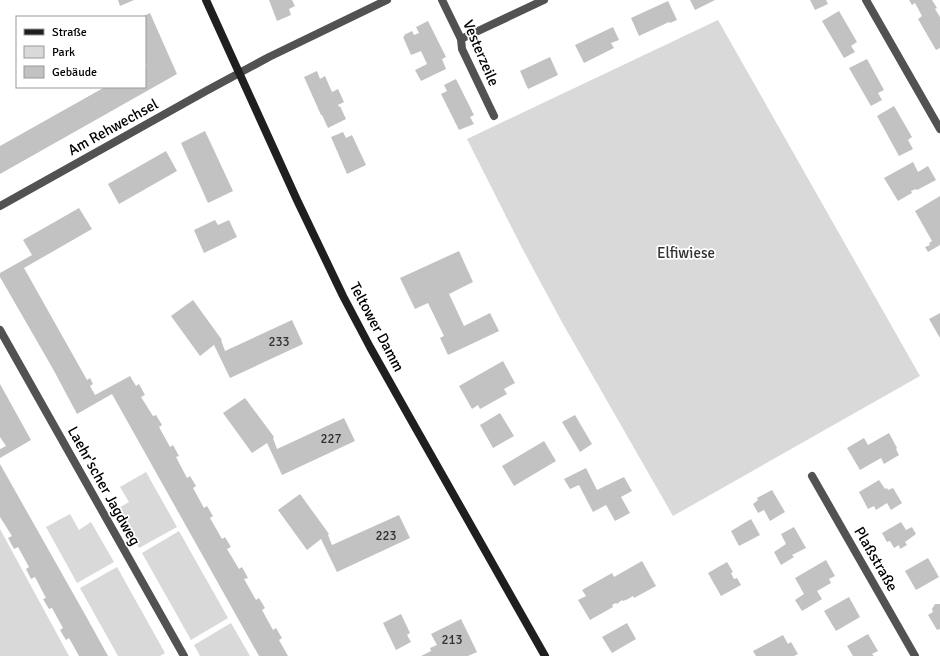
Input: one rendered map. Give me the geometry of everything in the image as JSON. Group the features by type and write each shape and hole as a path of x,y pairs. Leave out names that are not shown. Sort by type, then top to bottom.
{"main road":[{"name":"Teltower Damm","path":"206,0 299,206 370,347 545,656"}],"street":[{"name":"Am Rehwechsel","path":"0,206 269,57 387,0"},
{"name":"Vesterzeile","path":"442,0 461,39 462,49 494,116"},
{"path":"461,39 544,0"},
{"path":"866,0 940,129"},
{"name":"Laehr'scher Jagdweg","path":"0,330 184,656"},
{"name":"Plaßstraße","path":"812,476 915,656"}],"green space":[{"name":"Elfiwiese","path":"718,20 920,376 673,516 563,324 522,248 467,139"},
{"path":"146,472 177,527 139,548 117,509 129,502 120,487"},
{"path":"70,514 79,530 91,522 114,562 77,583 46,527"},
{"path":"0,529 69,656 0,656"},
{"path":"179,531 228,618 191,640 142,553"},
{"path":"117,567 165,653 160,656 118,656 80,588"},
{"path":"231,623 250,656 200,656 194,645"}],"building":[{"path":"118,0 134,0 120,6"},
{"path":"269,0 292,0 295,6 289,9 291,15 277,21"},
{"path":"690,0 715,0 695,10"},
{"path":"810,0 826,0 828,4 815,10"},
{"path":"909,0 932,0 940,17 940,48 936,50 918,19 922,16 915,3 912,5"},
{"path":"668,1 677,20 670,23 669,22 639,36 631,18"},
{"path":"839,11 857,42 851,46 855,52 844,58 822,21"},
{"path":"150,13 177,74 0,174 0,146 103,88 146,88 146,16 144,16"},
{"path":"428,21 446,57 442,59 446,69 421,81 415,70 427,64 421,51 411,55 403,37 412,31 414,35 419,33 416,27"},
{"path":"613,27 619,40 611,43 614,48 584,63 575,45"},
{"path":"550,57 558,75 528,89 520,71"},
{"path":"867,59 884,90 878,93 882,100 871,106 849,68"},
{"path":"317,71 320,79 325,76 332,92 338,89 344,102 338,105 339,107 340,106 346,119 328,128 304,77"},
{"path":"456,79 474,115 470,117 474,124 459,130 441,94 447,91 444,85"},
{"path":"894,106 912,137 908,140 913,149 899,156 877,116"},
{"path":"205,131 233,191 208,203 181,143"},
{"path":"343,132 346,138 352,135 366,165 347,174 331,137"},
{"path":"166,151 177,171 119,204 108,184"},
{"path":"913,162 918,172 928,166 936,180 917,190 911,191 912,193 898,201 884,178"},
{"path":"940,196 940,245 928,252 925,247 930,245 929,243 932,241 915,211"},
{"path":"79,208 92,229 24,268 87,380 90,378 93,384 90,386 95,395 130,376 136,386 139,384 145,395 141,397 153,416 156,415 162,425 159,427 170,447 173,445 179,456 176,457 187,478 190,476 196,486 193,488 204,508 207,506 213,516 210,518 222,539 225,537 231,547 227,549 239,569 242,567 248,578 244,579 256,600 259,598 265,608 262,610 273,630 276,628 282,638 279,640 288,656 259,656 112,394 77,414 0,277 0,273 32,255 23,240"},
{"path":"215,220 218,225 229,220 237,237 204,253 194,230"},
{"path":"459,251 473,282 449,294 464,326 490,313 499,331 448,355 440,338 444,336 428,303 415,309 400,278"},
{"path":"193,300 222,340 225,351 292,320 303,344 230,378 214,345 200,356 171,316"},
{"path":"940,313 940,338 929,319"},
{"path":"503,361 515,383 504,389 507,394 480,409 478,405 472,409 459,386"},
{"path":"0,384 31,440 0,458 0,449 6,446 0,437"},
{"path":"245,398 274,437 273,438 277,449 344,418 355,441 282,475 267,443 252,453 223,413"},
{"path":"500,413 514,436 493,448 480,425"},
{"path":"575,415 592,444 580,452 562,422"},
{"path":"889,433 899,455 884,464 881,458 860,470 847,448 864,438 868,445"},
{"path":"544,441 556,461 514,486 502,466"},
{"path":"0,464 108,656 79,656 69,638 66,640 60,630 63,628 52,608 49,609 43,599 46,598 35,577 31,579 26,569 29,567 18,547 14,549 8,538 12,536 0,517"},
{"path":"586,468 597,490 624,477 632,491 621,497 630,513 615,521 606,505 593,512 579,485 570,489 564,479"},
{"path":"879,480 885,489 887,488 888,490 893,488 902,503 891,510 887,503 876,510 874,506 868,509 859,492"},
{"path":"772,490 785,512 770,521 764,510 758,513 753,504 758,500 757,498"},
{"path":"300,494 329,534 328,535 332,545 399,515 410,538 337,572 321,539 307,550 278,510"},
{"path":"751,519 760,535 739,546 731,531"},
{"path":"901,522 906,530 912,527 916,534 905,542 907,545 900,549 899,545 894,548 890,541 887,542 882,533"},
{"path":"794,527 806,548 792,555 794,557 781,565 774,552 786,544 781,534"},
{"path":"928,558 939,577 916,590 905,571"},
{"path":"826,560 835,576 829,579 831,583 817,591 822,599 802,611 795,600 804,594 795,578"},
{"path":"642,561 656,586 634,598 633,596 612,605 613,607 590,620 578,600 586,596 582,590 612,573 614,577"},
{"path":"727,562 733,572 731,573 734,579 737,578 741,585 721,596 708,573"},
{"path":"849,597 860,617 836,631 824,611"},
{"path":"935,604 940,604 940,629 937,630 928,615 933,612 932,609"},
{"path":"401,614 410,633 407,635 411,642 396,650 383,623"},
{"path":"461,619 477,652 468,656 421,656 431,651 430,648 437,645 431,634"},
{"path":"627,623 636,639 612,653 602,637"},
{"path":"868,634 878,651 872,654 874,656 853,656 847,646"},
{"path":"783,635 788,644 791,642 798,654 794,656 756,656 753,651"}]}
